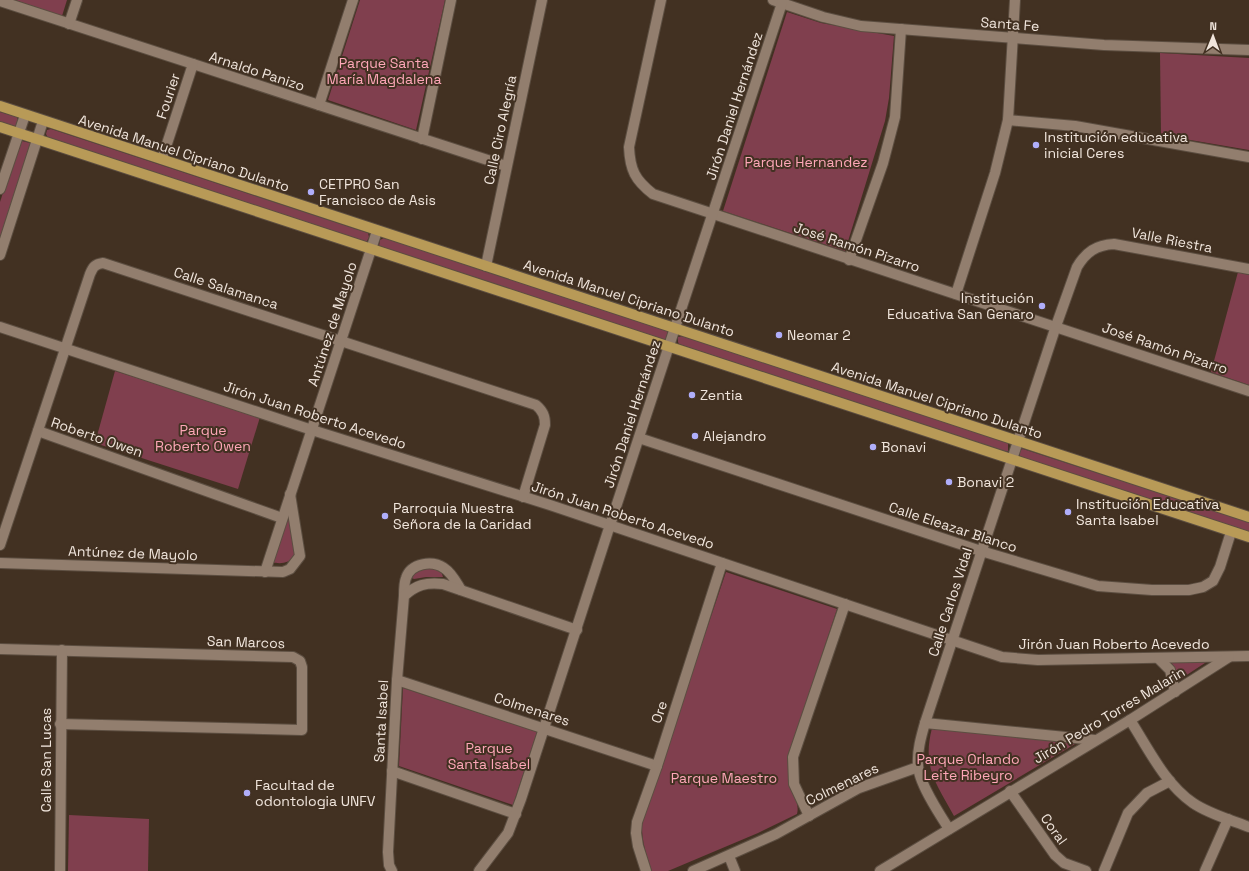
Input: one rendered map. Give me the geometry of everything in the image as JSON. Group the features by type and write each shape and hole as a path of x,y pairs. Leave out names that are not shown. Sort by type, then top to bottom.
{"main road":[{"name":"Avenida Manuel Cipriano Dulanto","path":"0,106 1249,517"},
{"path":"0,127 1249,537"}],"street":[{"path":"69,24 77,0"},
{"path":"319,105 353,0"},
{"path":"422,139 451,0"},
{"name":"Calle Ciro Alegría","path":"486,266 542,0"},
{"name":"José Ramón Pizarro","path":"661,0 629,147 630,162 634,174 640,185 653,194 1249,391"},
{"path":"956,294 995,173 1008,120 1015,0"},
{"name":"Arnaldo Panizo","path":"0,1 506,166"},
{"name":"Jirón Daniel Hernández","path":"479,871 508,833 516,814 669,346 714,214 778,2"},
{"name":"Santa Fe","path":"778,2 844,22 901,29 1104,45 1249,50"},
{"path":"849,260 883,163 895,117 901,29"},
{"name":"Fourier","path":"162,159 193,64"},
{"path":"0,189 25,115"},
{"path":"1008,120 1075,126 1249,157"},
{"path":"0,255 44,121"},
{"name":"Antúnez de Mayolo","path":"265,572 342,342 377,231"},
{"name":"Valle Riestra","path":"1091,250 1101,245 1114,244 1249,269"},
{"name":"Calle Carlos Vidal","path":"949,829 934,804 918,767 919,749 925,723 1056,326 1077,267 1083,257 1091,250"},
{"name":"Calle Salamanca","path":"0,545 90,274 94,266 103,263 536,405 545,417 545,425 524,497"},
{"name":"Jirón Juan Roberto Acevedo","path":"0,327 312,430 610,525 1002,657 1017,659 1159,659 1249,656"},
{"name":"Roberto Owen","path":"38,431 282,518"},
{"name":"Calle Eleazar Blanco","path":"640,438 981,551 1098,586 1152,590 1189,590 1203,587 1213,581 1220,567 1231,532"},
{"name":"Antúnez de Mayolo","path":"0,563 283,572 290,569 300,556 290,494"},
{"name":"Ore","path":"646,871 638,846 636,833 637,822 658,766 722,563"},
{"name":"Santa Isabel","path":"392,871 389,865 388,852 397,680 406,577 411,569 418,565 427,564 444,568 452,576 461,590"},
{"path":"404,596 412,588 421,584 432,582 443,584 577,630"},
{"path":"808,816 794,784 794,757 845,604"},
{"name":"San Marcos","path":"0,649 293,658 300,661 302,667 302,730 60,724"},
{"name":"Calle San Lucas","path":"60,871 60,724 62,650"},
{"name":"Jirón Pedro Torres Malarin","path":"880,871 897,867 949,829 1130,720 1229,657"},
{"path":"1159,659 1170,670 1174,692"},
{"name":"Colmenares","path":"397,680 658,766"},
{"path":"1130,720 1170,781 1181,794 1194,804 1249,827"},
{"path":"925,723 1095,740"},
{"name":"Colmenares","path":"693,871 729,856 865,785 918,767"},
{"path":"392,771 516,814"},
{"path":"1104,871 1128,813 1147,793 1170,781"},
{"name":"Coral","path":"1010,791 1055,855 1064,862 1086,871"},
{"path":"1205,871 1228,819"},
{"path":"729,856 735,871"}],"green space":[{"path":"15,0 67,0 62,16"},
{"name":"Parque Santa María Magdalena","path":"360,0 445,0 416,130 328,100"},
{"name":"Parque Hernandez","path":"787,12 821,23 894,36 889,98 885,121 845,251 723,211"},
{"path":"1160,53 1249,58 1249,150 1161,135"},
{"path":"0,112 17,117 18,121 16,127 0,122"},
{"path":"51,129 368,233 369,237 367,241 363,241 48,138 46,134 47,130"},
{"path":"22,141 30,143 32,148 0,242 0,202 19,143"},
{"path":"384,238 667,330 667,339 663,340 379,246 380,240"},
{"path":"1238,272 1249,275 1249,385 1211,372"},
{"path":"683,336 1008,443 1008,451 1004,452 679,344 678,337"},
{"name":"Parque Roberto Owen","path":"115,371 260,417 238,489 95,443"},
{"path":"1023,449 1249,522 1249,533 1020,458 1020,450"},
{"path":"290,513 295,540 294,556 289,561 282,563 270,562"},
{"path":"430,566 441,571 443,577 414,579 410,577 412,571"},
{"name":"Parque Maestro","path":"726,572 837,609 790,752 788,774 798,810 797,814 758,833 668,871 652,871 643,841 642,821"},
{"path":"1208,661 1179,680 1178,673 1171,662"},
{"name":"Parque Santa Isabel","path":"403,688 537,732 513,805 399,766"},
{"name":"Parque Orlando Leite Ribeyro","path":"932,728 1080,741 954,816 932,774 929,742"},
{"path":"69,815 149,819 148,871 68,871"}],"place":[{"name":"Institución educativa inicial Ceres","path":"1036,145"},
{"name":"CETPRO San Francisco de Asis","path":"311,192"},
{"name":"Institución Educativa San Genaro","path":"1042,306"},
{"name":"Neomar 2","path":"779,335"},
{"name":"Zentia","path":"692,395"},
{"name":"Alejandro","path":"695,436"},
{"name":"Bonavi","path":"873,447"},
{"name":"Bonavi 2","path":"949,482"},
{"name":"Institución Educativa Santa Isabel","path":"1068,512"},
{"name":"Parroquia Nuestra Señora de la Caridad","path":"385,516"},
{"name":"Facultad de odontologia UNFV","path":"247,793"}]}
